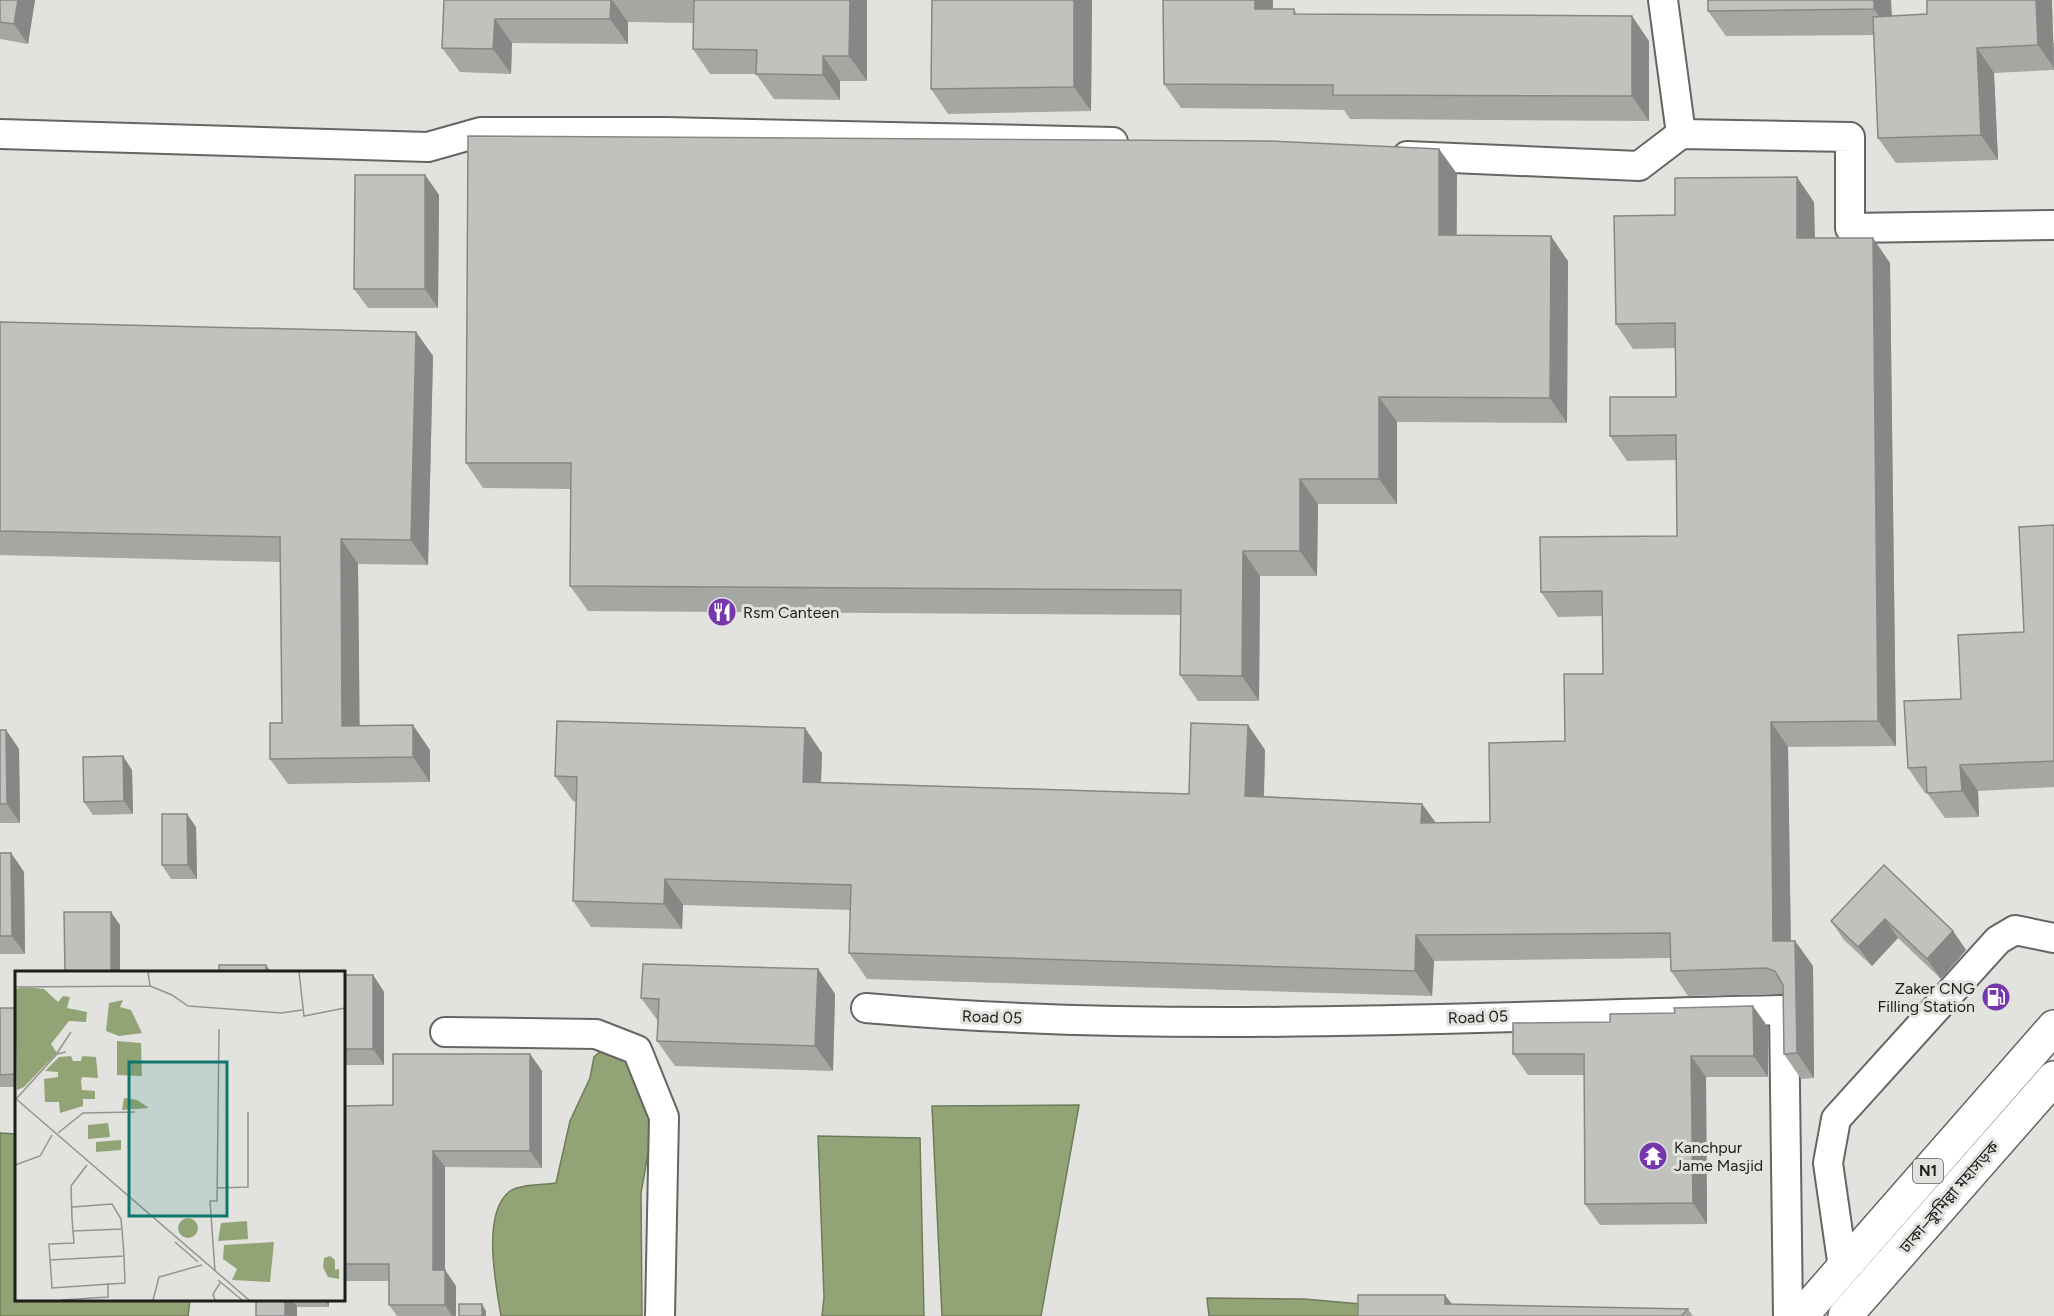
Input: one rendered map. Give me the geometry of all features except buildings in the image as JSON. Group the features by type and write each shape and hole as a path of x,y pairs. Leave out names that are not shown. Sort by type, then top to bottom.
{"highway":[{"name":"ঢাকা–কুমিল্লা মহাসড়ক","path":"1801,1316 2054,1027"},
{"name":"ঢাকা–কুমিল্লা মহাসড়ক","path":"1845,1316 2054,1078"}],"street":[{"path":"1663,0 1681,135"},
{"path":"0,134 428,147 481,132 1031,138 1138,143"},
{"path":"1376,154 1639,166 1681,135 1850,137 1850,228 2054,225"},
{"path":"1844,1268 1828,1163 1836,1119 1998,940 2015,930 2054,938"},
{"name":"Road 05","path":"866,1008 960,1016 1249,1023 1784,1010 1788,1316"},
{"path":"446,1032 596,1034 637,1050 664,1117 660,1316"}],"shaded area":[{"path":"602,1050 646,1068 654,1120 641,1193 642,1316 501,1316 494,1269 493,1232 501,1201 514,1189 556,1183 570,1121 590,1078 594,1057"},
{"path":"1079,1105 1041,1316 942,1316 932,1106"},
{"path":"0,1133 15,1134 15,1301 190,1301 188,1316 0,1316"},
{"path":"818,1136 920,1138 924,1316 822,1316 824,1297"},
{"path":"1207,1298 1304,1299 1372,1305 1371,1316 1209,1316"}],"place":[{"name":"Rsm Canteen","path":"722,612"},
{"name":"Zaker CNG Filling Station","path":"1996,997"},
{"name":"Kanchpur Jame Masjid","path":"1653,1156"}]}
